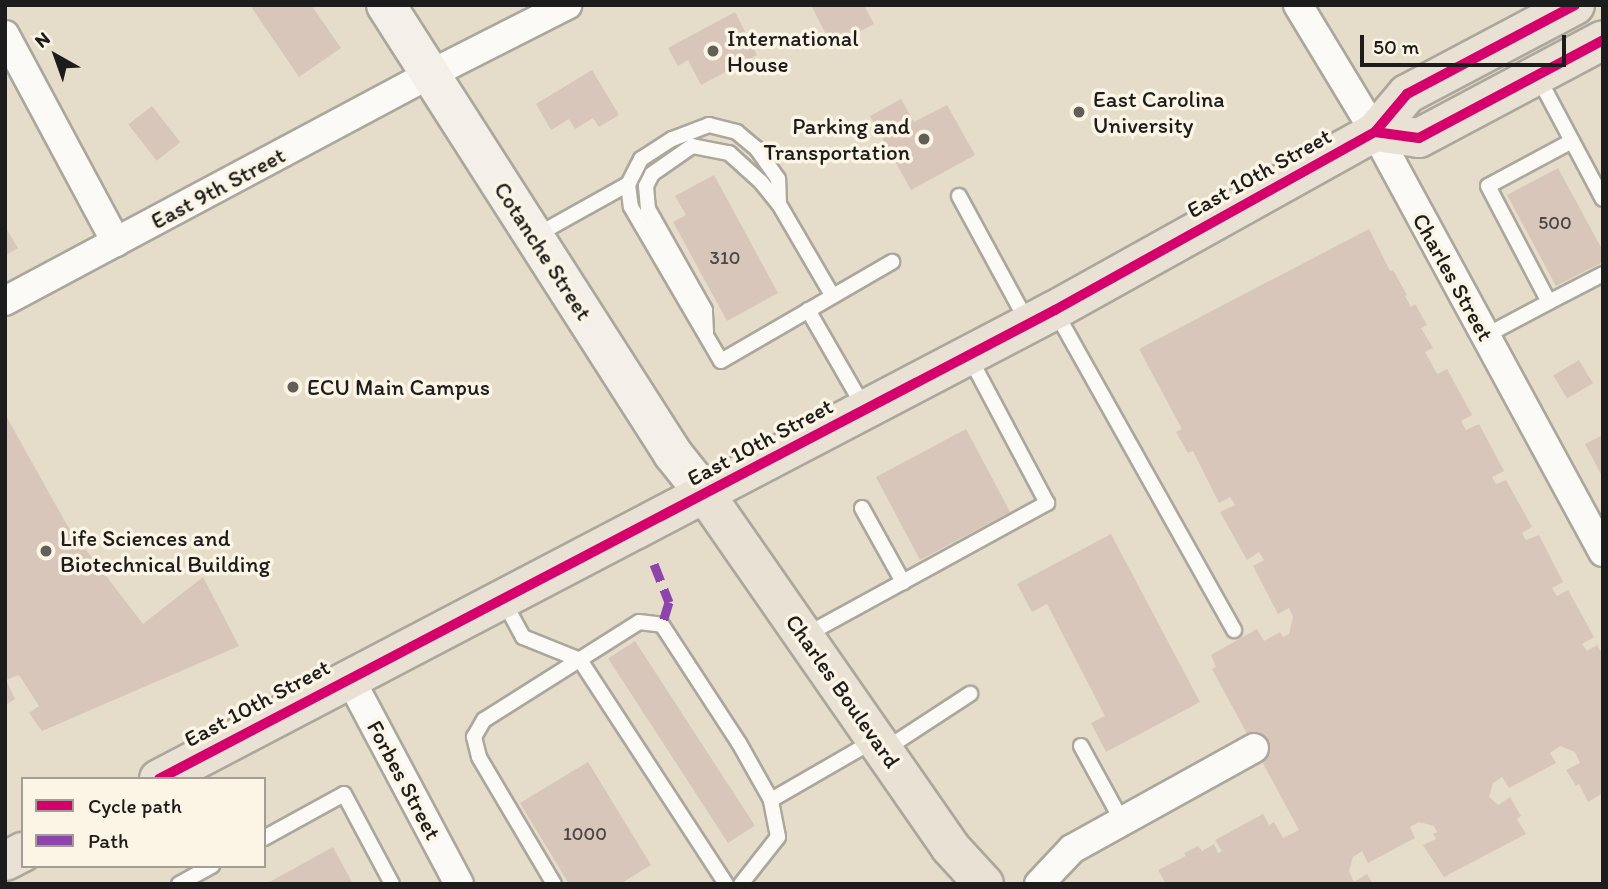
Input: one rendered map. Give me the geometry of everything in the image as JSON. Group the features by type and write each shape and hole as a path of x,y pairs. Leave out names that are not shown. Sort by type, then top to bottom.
{"main road":[{"name":"Cotanche Street","path":"386,5 673,454 705,494"},
{"name":"East 10th Street","path":"164,777 199,764 349,677 1042,317 1375,132 1407,94 1576,5"},
{"path":"1375,132 1419,138 1603,40"},
{"name":"Charles Boulevard","path":"705,494 950,847 984,884"},
{"path":"5,861 21,853"},
{"path":"5,867 15,884"}],"street":[{"name":"East 9th Street","path":"5,301 431,74 567,5"},
{"name":"Charles Street","path":"1298,5 1375,132 1603,552"},
{"path":"5,35 116,242"},
{"name":"Forbes Street","path":"349,677 458,884"},
{"path":"1039,884 1072,849 1254,748"}],"lane":[{"path":"1537,75 1603,200"},
{"path":"534,237 628,184 641,159 673,139 709,125 737,132 758,149 778,178 779,204"},
{"path":"1549,302 1488,186 1572,141"},
{"path":"706,337 705,310 649,209 646,186 652,174 692,146 714,148 729,153 761,182 779,204 832,295"},
{"path":"628,184 631,207 722,361 892,262"},
{"path":"959,197 1042,317 1234,630"},
{"path":"1485,336 1603,274"},
{"path":"808,310 866,410"},
{"path":"804,635 1047,503 968,356"},
{"path":"862,508 903,582"},
{"path":"502,598 523,637 580,660 726,884"},
{"path":"554,884 479,757 474,737 484,720 639,622 662,625 739,743 771,800 778,837 740,884"},
{"path":"771,800 970,694"},
{"path":"1081,746 1122,821"},
{"path":"266,837 344,794 392,884"},
{"path":"179,884 208,868"}],"building":[{"path":"250,5 311,5 341,48 299,77"},
{"path":"864,5 874,24 832,46 812,7"},
{"name":"International House","path":"735,12 757,55 701,85 688,60 678,66 668,48"},
{"path":"592,70 619,115 599,127 593,118 575,129 569,119 551,130 536,104"},
{"name":"Parking and Transportation","path":"901,99 914,122 947,105 975,155 911,190 870,116"},
{"path":"152,106 180,142 157,161 128,124"},
{"path":"1558,168 1603,251 1603,262 1556,286 1507,195"},
{"path":"714,175 778,293 727,321 673,222 686,215 675,196"},
{"path":"5,227 18,248 5,256"},
{"path":"1369,229 1390,271 1393,270 1407,295 1405,296 1411,307 1415,304 1427,325 1421,328 1433,348 1425,352 1437,374 1447,369 1472,415 1461,421 1466,430 1479,424 1504,471 1492,477 1496,484 1506,480 1532,527 1522,533 1526,540 1539,535 1563,582 1552,588 1557,596 1568,590 1594,637 1582,644 1587,651 1597,645 1603,655 1603,793 1588,802 1579,784 1576,786 1566,770 1580,763 1575,752 1560,746 1550,753 1556,763 1509,788 1502,777 1493,783 1489,797 1498,805 1510,797 1521,816 1517,819 1526,834 1444,877 1423,845 1436,839 1433,834 1437,832 1434,826 1419,822 1410,827 1415,838 1368,863 1362,851 1353,857 1349,871 1354,882 1367,874 1373,884 1166,884 1158,870 1186,856 1184,853 1198,846 1202,851 1214,844 1218,853 1222,851 1215,840 1263,814 1269,825 1274,822 1283,838 1299,830 1212,669 1216,667 1211,655 1257,629 1264,641 1280,632 1283,637 1289,634 1293,617 1289,608 1278,614 1253,566 1264,560 1259,552 1247,560 1220,512 1235,505 1230,497 1219,503 1193,451 1188,453 1176,432 1182,429 1139,349"},
{"path":"1579,360 1593,383 1567,399 1553,375"},
{"name":"Life Sciences and Biotechnical Building","path":"5,414 67,525 143,624 203,577 239,646 42,731 29,713 39,706 19,675 6,680 15,699 7,704 5,701"},
{"path":"966,429 1010,512 920,560 876,477"},
{"path":"1603,435 1603,478 1585,444"},
{"path":"1111,534 1200,702 1106,752 1091,723 1105,716 1047,604 1032,612 1017,584"},
{"path":"635,641 755,826 728,843 608,658"},
{"path":"588,762 651,865 620,884 569,884 520,803"},
{"path":"333,847 353,884 266,884"}],"marked path":[{"path":"654,564 669,602 662,625"}],"cycle path":[{"path":"163,777 1055,310 1375,132 1407,94 1575,5"},
{"path":"1375,132 1419,138 1603,40"}],"place":[{"name":"International House","path":"713,51"},
{"name":"East Carolina University","path":"1079,112"},
{"name":"Parking and Transportation","path":"924,139"},
{"name":"ECU Main Campus","path":"293,387"},
{"name":"Life Sciences and Biotechnical Building","path":"46,551"}]}
